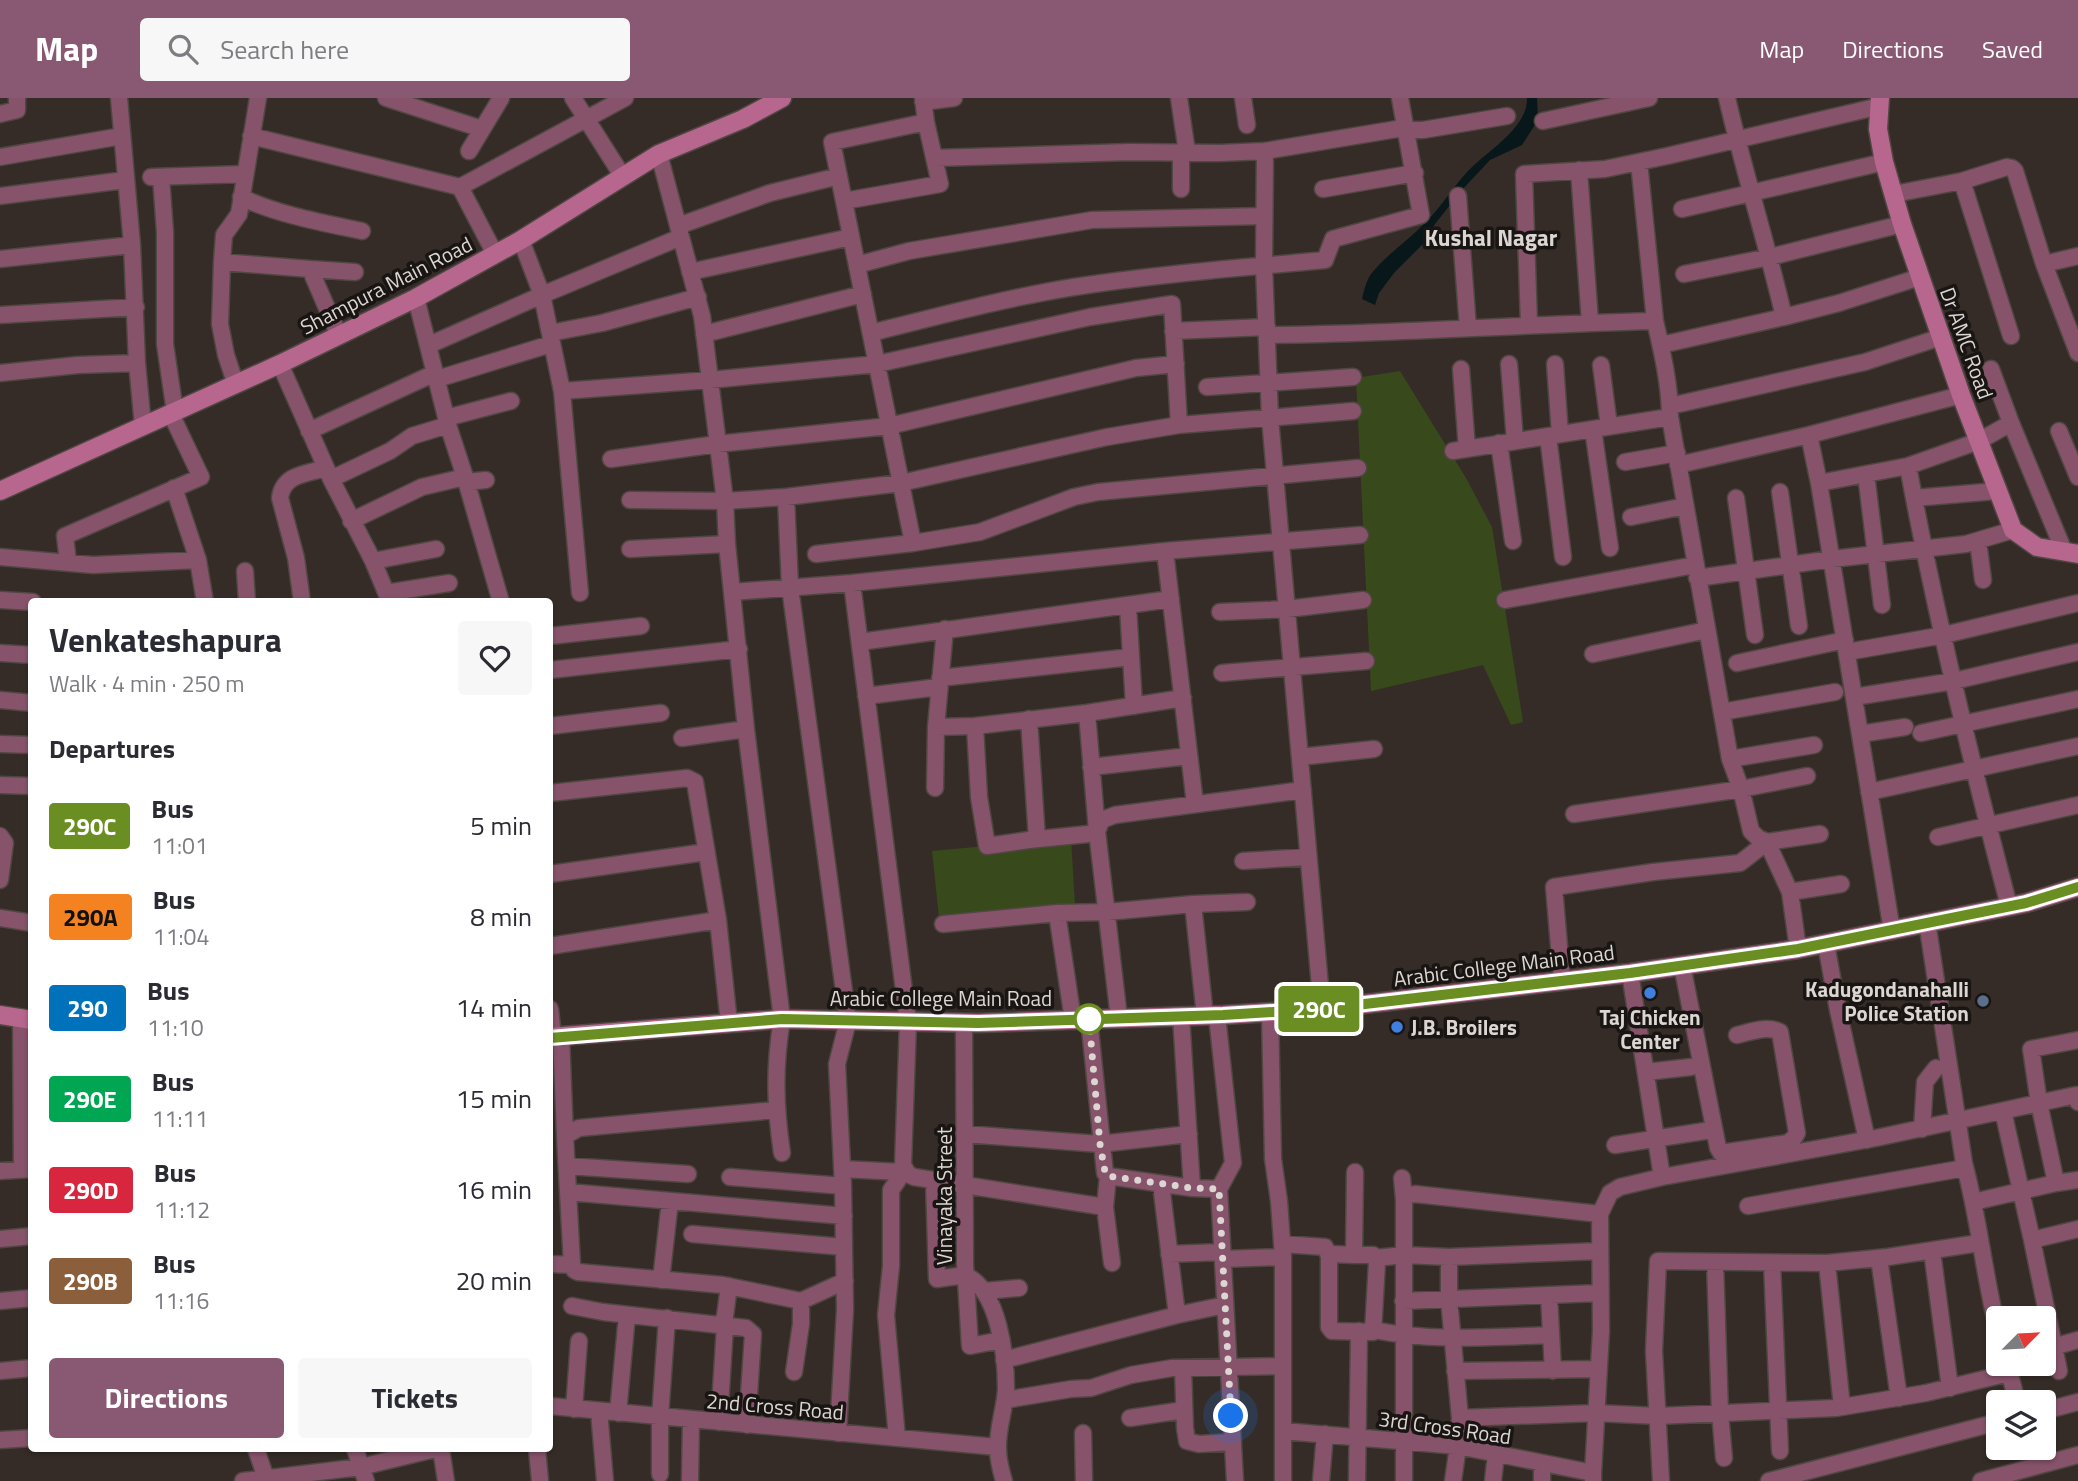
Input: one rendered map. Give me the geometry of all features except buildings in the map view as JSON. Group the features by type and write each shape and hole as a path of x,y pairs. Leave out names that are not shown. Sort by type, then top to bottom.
{"main road":[{"name":"Shampura Main Road","path":"0,491 236,385 415,298 521,240 659,154 743,120 782,98"},
{"name":"Dr AMC Road","path":"1880,102 1878,129 1884,162 1902,224 1961,395 2013,530"},
{"path":"2013,530 2037,547 2071,553"},
{"name":"Arabic College Main Road","path":"554,1037 782,1019 964,1023 1211,1016 1322,1009 1630,973 1798,949 2026,903 2078,887"},
{"path":"0,1015 26,1019"}],"street":[{"path":"0,114 17,110 18,98"},
{"path":"120,98 136,307 137,363 144,426"},
{"path":"236,385 220,324 224,235 238,218 258,98"},
{"path":"386,98 482,129"},
{"path":"469,151 500,98"},
{"path":"573,98 623,177"},
{"path":"251,136 460,187 625,98"},
{"path":"844,201 940,184 923,100 954,98"},
{"path":"1179,98 1184,152 1181,189"},
{"path":"1243,98 1247,125"},
{"path":"871,333 954,311 1070,288 1175,273 1325,260 1333,239 1421,215 1400,98"},
{"path":"1543,121 1649,98"},
{"path":"1727,98 1784,317"},
{"path":"1529,324 1524,174 1605,169 1737,140 1880,102"},
{"path":"934,158 1265,150 1407,129 1423,130 1507,116"},
{"path":"913,543 832,142 926,121"},
{"path":"0,157 122,136"},
{"path":"1265,150 1264,266 1270,418 1322,1009"},
{"path":"659,154 698,297 725,501 746,729 782,1019 776,1053 776,1110 782,1153"},
{"path":"1639,162 1655,320 1730,759 1741,789 1751,831 1767,842 1790,892 1798,949"},
{"path":"1682,209 1884,162"},
{"path":"1895,194 2012,168 2044,264 2071,317 2078,353"},
{"path":"1579,170 1590,322"},
{"path":"1323,189 1415,173"},
{"path":"68,562 65,536 201,477 173,413 165,344 165,232 156,177 245,174"},
{"path":"429,345 679,231 770,193 839,176"},
{"path":"0,196 125,180"},
{"path":"1962,181 2011,336"},
{"path":"460,187 495,254"},
{"path":"1458,196 1468,328"},
{"path":"241,197 278,210 362,230"},
{"path":"857,265 909,251 1092,220 1264,216"},
{"path":"1684,274 1770,257 1902,224"},
{"path":"690,272 851,237"},
{"path":"521,240 542,295 562,391 580,593"},
{"path":"0,259 132,245"},
{"path":"2044,264 2078,256"},
{"path":"222,262 355,272"},
{"path":"310,270 339,336"},
{"path":"1661,345 1839,303 1920,277"},
{"path":"704,334 863,294"},
{"path":"309,431 436,376 551,338 698,297"},
{"path":"415,298 447,422 500,598"},
{"path":"562,391 877,364 1090,317 1172,304 1180,425"},
{"path":"0,315 136,307"},
{"path":"1173,331 1363,334 1655,320"},
{"path":"1461,369 1460,450 1601,428 1865,362 1941,337"},
{"path":"0,373 78,365 137,363"},
{"path":"280,364 388,597 449,583"},
{"path":"611,459 717,444 889,426 1136,368 1176,364"},
{"path":"1508,364 1507,442 1513,541"},
{"path":"1555,364 1554,435 1563,557"},
{"path":"1601,365 1601,428 1610,548"},
{"path":"1991,369 2011,424 2071,553"},
{"path":"1207,387 1353,377"},
{"path":"1625,462 1677,459 1809,435 1961,395"},
{"path":"301,598 296,558 280,498 284,484 289,479 329,474 390,451 412,436 511,401"},
{"path":"630,500 725,501 786,497 901,483 1107,437 1180,425 1353,411"},
{"path":"1819,483 1909,466 1979,441 2011,424"},
{"path":"2059,431 2078,477"},
{"path":"1809,435 1832,559 1892,931"},
{"path":"1909,466 1924,549 1974,770 2009,906"},
{"path":"816,554 980,532 1074,497 1098,492 1359,468"},
{"path":"1866,474 1882,605"},
{"path":"351,521 422,487 466,480 486,480"},
{"path":"174,488 198,560 204,598"},
{"path":"1914,498 1997,491"},
{"path":"1780,492 1799,626"},
{"path":"786,497 790,587 848,1021 837,1064 845,1281 838,1433"},
{"path":"1736,498 1755,635"},
{"path":"1631,517 1685,506"},
{"path":"1505,600 1696,572 1745,572 1924,549 1978,541 2013,530"},
{"path":"732,592 1360,534"},
{"path":"1978,541 1983,580"},
{"path":"630,549 727,544"},
{"path":"373,561 436,549"},
{"path":"1165,551 1195,804"},
{"path":"0,557 93,565 198,560"},
{"path":"245,571 247,598"},
{"path":"852,583 908,1022 902,1168 891,1190 891,1266 886,1302 897,1438"},
{"path":"860,642 1171,598"},
{"path":"0,600 28,602"},
{"path":"1220,612 1287,609 1363,600"},
{"path":"1737,663 1846,646 1944,635 2078,603"},
{"path":"1128,606 1134,706"},
{"path":"553,636 641,626"},
{"path":"935,788 936,727 945,629"},
{"path":"1593,654 1707,630"},
{"path":"553,670 739,649"},
{"path":"1854,697 1954,681 2078,652"},
{"path":"0,653 28,655"},
{"path":"866,696 940,682 1131,657"},
{"path":"1222,673 1366,661"},
{"path":"1722,712 1835,692"},
{"path":"936,727 975,726 1087,713 1182,698"},
{"path":"1921,733 2078,699"},
{"path":"0,700 28,703"},
{"path":"553,726 661,713"},
{"path":"1087,713 1097,831 1119,1018"},
{"path":"1028,719 1037,839"},
{"path":"975,726 979,797 987,846 1097,831"},
{"path":"1860,734 1905,727"},
{"path":"682,738 746,729"},
{"path":"0,744 28,745"},
{"path":"1730,759 1814,745"},
{"path":"1869,792 2078,746"},
{"path":"1300,757 1374,749"},
{"path":"1091,767 1189,756"},
{"path":"1574,814 1741,789 1807,776"},
{"path":"553,793 687,778 695,782 718,920 729,1023"},
{"path":"0,785 28,786"},
{"path":"1097,831 1102,820 1115,815 1303,790"},
{"path":"1938,837 2078,805"},
{"path":"1562,981 1554,887 1653,872 1740,863 1767,842 1820,834"},
{"path":"0,836 5,843 0,880"},
{"path":"553,874 706,852"},
{"path":"1243,861 1308,857"},
{"path":"1790,892 1841,884"},
{"path":"943,924 1057,913 1247,902"},
{"path":"1193,904 1233,1163 1219,1189 1235,1481"},
{"path":"1057,913 1081,1019 1103,1169 1108,1176 1105,1207 1112,1263"},
{"path":"0,918 28,920"},
{"path":"553,946 718,920"},
{"path":"1927,922 1965,1168 1992,1306"},
{"path":"1826,944 1867,1140"},
{"path":"1682,965 1718,1148 1721,1153 1788,1143 1794,1139 1797,1132 1780,1032 1765,1029 1737,1035"},
{"path":"1630,973 1662,1177"},
{"path":"1270,1013 1273,1158 1282,1251 1283,1481"},
{"path":"1181,1016 1192,1188"},
{"path":"0,1171 27,1169 26,1019"},
{"name":"Vinayaka Street","path":"964,1023 965,1275 974,1279 984,1291 994,1313 1001,1340 1006,1390 997,1447 1004,1481"},
{"path":"554,1037 557,1099 565,1136 574,1270 729,1286 801,1301 845,1281"},
{"path":"2056,1183 2031,1049 2078,1040"},
{"path":"1646,1072 1691,1067"},
{"path":"1922,1129 1925,1082 1936,1068"},
{"path":"1593,1477 1599,1369 1600,1214 1610,1193 1620,1187 1662,1177 1867,1140 2077,1097"},
{"path":"565,1136 579,1128 776,1110"},
{"path":"2003,1111 2045,1306"},
{"path":"1615,1145 1704,1131"},
{"path":"965,1134 1100,1144 1189,1134"},
{"path":"567,1166 688,1174"},
{"path":"730,1177 843,1177 902,1168"},
{"path":"902,1168 908,1174 934,1181 1105,1207"},
{"path":"1748,1206 1965,1168"},
{"path":"1354,1255 1355,1172"},
{"path":"1108,1176 1192,1188 1219,1189"},
{"path":"1402,1178 1404,1481"},
{"path":"1973,1202 2078,1180"},
{"path":"934,1181 937,1279 965,1275 970,1346 1001,1340"},
{"path":"1161,1184 1177,1315"},
{"path":"568,1192 844,1216"},
{"path":"1404,1200 1405,1196 1415,1194 1600,1214"},
{"path":"661,1280 670,1201"},
{"path":"2032,1240 2078,1229"},
{"path":"692,1234 844,1247"},
{"path":"0,1239 28,1236"},
{"path":"1661,1481 1654,1351 1658,1261 1827,1263 1979,1243"},
{"path":"1170,1254 1222,1255 1325,1247 1329,1256 1329,1329 1453,1338 1551,1335"},
{"path":"1329,1256 1449,1257 1600,1251"},
{"path":"1932,1251 1950,1388"},
{"path":"1449,1257 1449,1299 1460,1418 1452,1481"},
{"path":"1357,1481 1357,1436 1366,1331 1376,1258"},
{"path":"1879,1258 1899,1398"},
{"path":"1715,1262 1724,1458"},
{"path":"1772,1263 1780,1451"},
{"path":"1827,1263 1842,1407"},
{"path":"553,1264 572,1265"},
{"path":"719,1422 723,1326 729,1286"},
{"path":"984,1291 1019,1288"},
{"path":"1403,1301 1600,1293"},
{"path":"1549,1295 1553,1371"},
{"path":"0,1301 28,1298"},
{"path":"794,1373 801,1324 801,1301"},
{"path":"1004,1360 1225,1305"},
{"path":"572,1306 746,1328 753,1334 747,1425"},
{"path":"618,1413 627,1315"},
{"path":"660,1474 660,1417 667,1318"},
{"path":"2056,1346 2078,1340"},
{"path":"574,1409 579,1341"},
{"path":"2056,1359 2059,1371"},
{"path":"1004,1400 1091,1388 1131,1375 1183,1368 1283,1366"},
{"path":"0,1371 28,1368"},
{"path":"1183,1368 1187,1441 1199,1444 1233,1442"},
{"path":"1455,1371 1599,1369"},
{"path":"1460,1418 1596,1413 1658,1416 1842,1407 1950,1388 1986,1376"},
{"path":"2056,1408 2078,1402"},
{"name":"2nd Cross Road","path":"553,1406 997,1447"},
{"path":"1130,1418 1184,1410"},
{"path":"599,1411 604,1481"},
{"path":"690,1481 691,1420"},
{"path":"1769,1481 1986,1425"},
{"name":"3rd Cross Road","path":"1283,1431 1458,1446 1542,1463 1593,1477"},
{"path":"1083,1433 1084,1481"},
{"path":"1321,1481 1325,1434"},
{"path":"0,1440 28,1438"},
{"path":"257,1452 267,1480"},
{"path":"356,1452 364,1474"},
{"path":"243,1481 364,1474 415,1452"},
{"path":"441,1452 446,1481"},
{"path":"537,1452 540,1481"},
{"path":"1493,1481 1496,1454"},
{"path":"1981,1481 2078,1455"},
{"path":"1542,1463 1542,1481"}],"green space":[{"path":"1400,371 1466,478 1492,527 1523,722 1511,725 1483,665 1371,691 1356,378"},
{"path":"1071,838 1075,906 939,917 932,851"}],"shaded area":[{"path":"1527,98 1537,98 1538,120 1522,145 1490,160 1461,191 1424,243 1394,273 1379,293 1375,305 1362,299 1368,280 1377,267 1426,222 1468,171 1514,129 1526,109"}],"bus line":[{"name":"290C","path":"553,1038 782,1019 978,1023 1223,1015 1354,1006 1630,973 1798,949 2026,903 2078,887"}],"place":[{"name":"Taj Chicken Center","path":"1650,993"},
{"name":"Kadugondanahalli Police Station","path":"1983,1001"},
{"name":"J.B. Broilers","path":"1397,1027"}],"district":[{"name":"Kushal Nagar","path":"1491,237"}],"route":[{"path":"1089,1019 1103,1169 1108,1176 1192,1188 1219,1189 1231,1416"}]}
